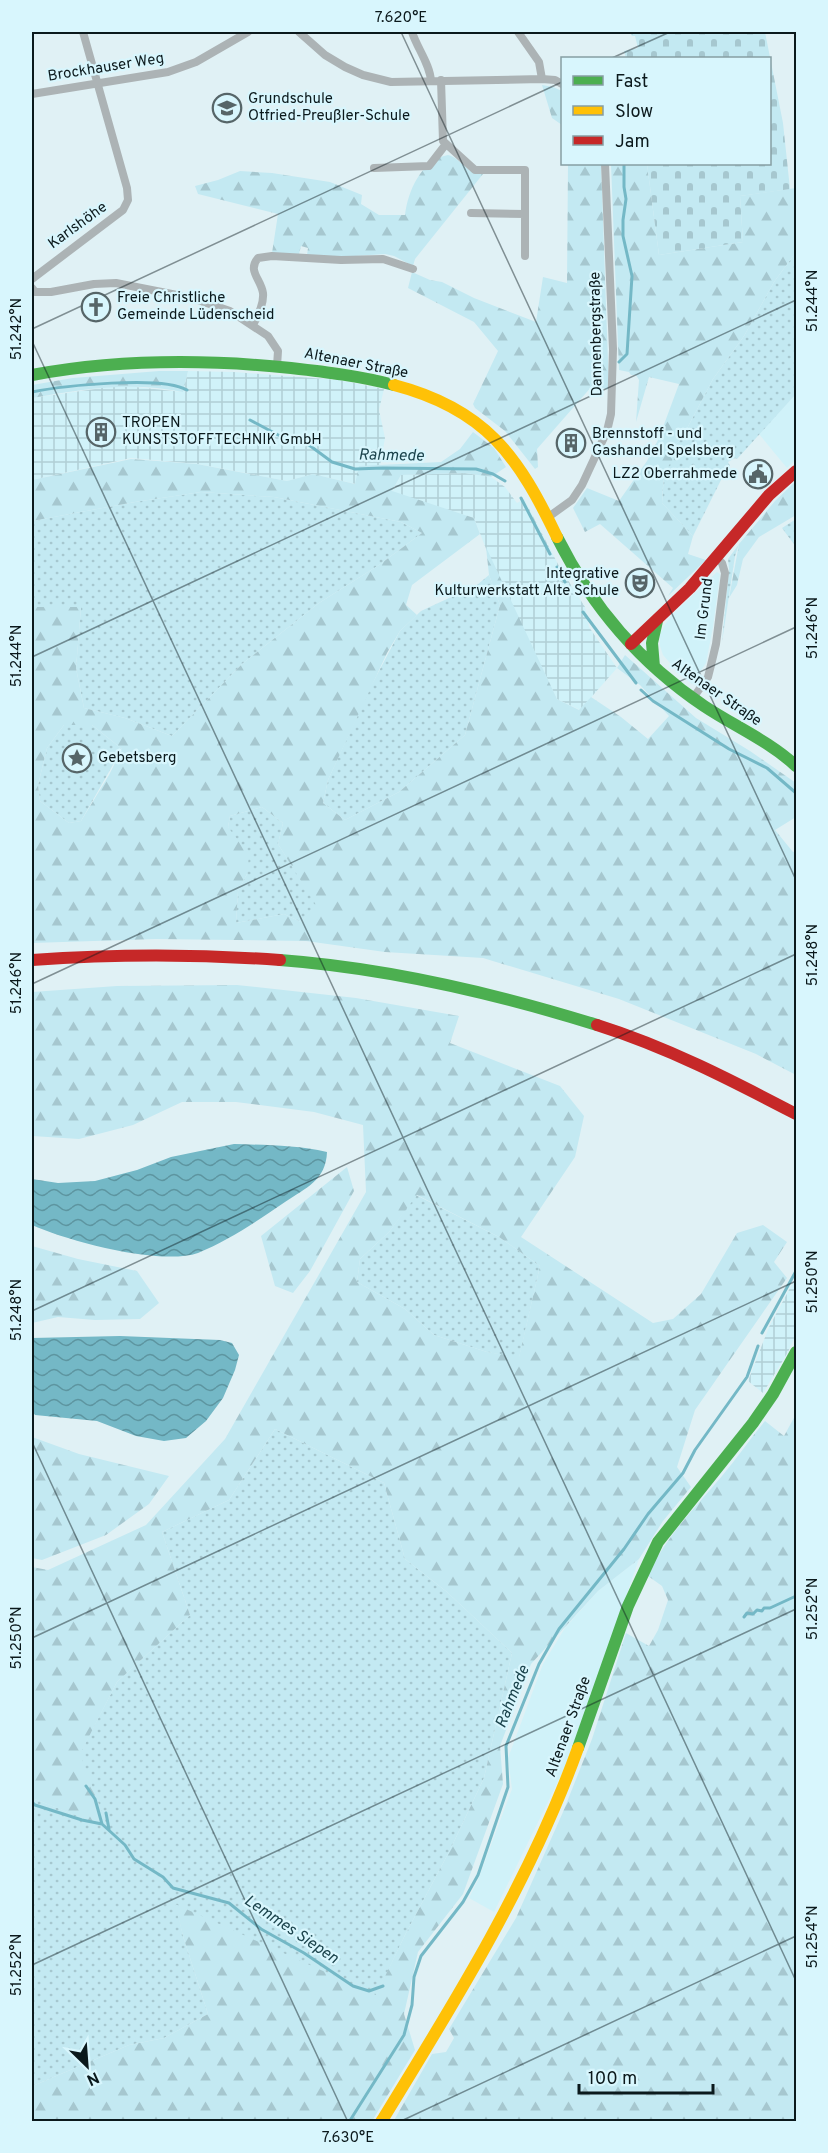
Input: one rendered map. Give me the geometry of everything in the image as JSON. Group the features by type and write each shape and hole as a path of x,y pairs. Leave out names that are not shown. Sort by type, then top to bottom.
{"main road":[{"name":"Altenaer Straße","path":"32,375 88,366 151,362 230,362 329,372 388,383 431,396 457,409 490,433 508,452 531,485 575,570 599,607 631,645 693,698 796,766"},
{"name":"Im Grund","path":"631,645 690,588 769,495 796,471"},
{"path":"654,667 651,646 657,620"},
{"path":"32,960 155,953 223,955 358,968 425,979 491,994 587,1022 739,1084 796,1114"},
{"path":"32,967 155,959 226,961 298,967 424,985 485,999 648,1047 796,1120"},
{"name":"Altenaer Straße","path":"381,2121 463,1989 526,1872 557,1803 584,1734 630,1602 658,1540 748,1431 783,1378 796,1352"}],"street":[{"path":"83,32 98,83"},
{"name":"Brockhauser Weg","path":"32,94 153,76 183,68 248,32"},
{"path":"299,32 325,55 363,75 391,82 542,79 555,80 561,83"},
{"path":"412,32 419,51 430,70 431,81"},
{"path":"518,32 539,62 542,79"},
{"path":"441,80 442,137 446,144 475,170 525,170 525,256"},
{"name":"Karlshöhe","path":"32,279 41,269 123,210 127,203 127,188 98,83"},
{"path":"374,168 429,166 446,144"},
{"name":"Dannenbergstraße","path":"547,518 572,500 582,485 607,431 611,414 613,349 605,165"},
{"path":"471,213 525,214"},
{"path":"253,324 262,301 262,289 253,270 253,264 258,258 272,256 341,260 383,258 412,269"},
{"path":"32,288 35,292 51,292 94,284 116,283 192,298 224,309 253,324 274,342 278,351 277,366"},
{"name":"Im Grund","path":"693,698 708,677 716,644 725,573 722,563 716,557"}],"shaded area":[{"path":"188,371 339,380 384,389 379,410 385,438 380,466 356,484 313,474 287,481 198,464 131,458 32,480 32,398 109,387 183,392"},
{"path":"796,394 796,459 787,468 759,434"},
{"path":"465,473 491,477 505,487 517,503 524,499 559,566 585,607 589,627 617,668 580,710 557,699 490,559 474,518 392,492 401,475"},
{"path":"717,572 720,574 706,663 692,684 663,655 660,634 673,614"},
{"path":"796,1277 796,1334 788,1352 763,1393 748,1381 769,1327"},
{"path":"639,1559 567,1763 494,1912 469,1898 512,1789 508,1758 543,1664 565,1628 598,1591"}],"green space":[{"path":"630,32 765,32 770,57 626,57 624,51 638,48 635,36 632,36"},
{"path":"771,62 783,123 790,189 740,196 743,242 659,255 647,165 771,165"},
{"path":"542,85 561,91 561,124 552,118"},
{"path":"448,155 472,172 483,174 415,259 413,266 385,254 341,257 307,255 308,248 301,246 299,254 272,253 278,214 198,194 195,186 240,171 272,173 330,182 362,195 361,204 379,215 405,215 409,196 423,170 430,163"},
{"path":"568,165 601,165 609,390 593,385 537,449 538,467 535,469 505,431 473,404 498,351 474,322 408,288 412,272 430,280 442,282 474,298 536,322 543,277 567,283"},
{"path":"611,165 647,165 659,255 743,242 740,196 796,188 796,252 774,282 744,336 713,379 682,438 676,444 678,454 666,471 662,503 693,536 688,554 706,560 668,596 673,588 600,524 585,532 573,508 587,488 619,501 647,461 659,438 679,384 649,377 636,422 639,380 636,375 619,370"},
{"path":"796,252 796,394 737,459 728,462 730,466 693,536 662,503 666,466 678,454 676,444 682,438 713,379 744,336 774,282"},
{"path":"188,371 183,392 126,387 88,389 32,398 32,385 73,378"},
{"path":"473,432 494,448 506,467 491,477 465,473 401,475 392,491 474,518 480,534 412,585 406,605 417,615 400,631 387,653 328,780 323,803 345,820 399,792 465,735 500,605 489,575 486,547 557,699 579,710 591,697 648,739 669,716 640,685 617,668 625,655 696,718 796,783 796,817 775,830 793,852 796,851 796,1075 756,1054 619,999 483,958 385,952 306,941 156,939 32,943 32,607 81,607 76,668 84,708 125,718 172,736 242,664 319,603 379,565 422,533 401,522 274,497 201,492 32,521 32,480 131,459 197,464 287,481 313,474 355,484 359,466 441,462 460,449","holes":["64,725 92,725 122,749 81,821 69,823 40,801 38,785 47,748","262,807 283,823 278,844 316,905 301,922 284,914 236,923 238,891 247,874 249,855 228,827 230,816"]},
{"path":"796,481 796,515 759,537 743,559 737,585 729,598 739,544 775,501"},
{"path":"201,492 274,497 401,522 422,533 379,565 319,603 242,664 172,736 125,718 84,708 76,668 81,607 32,607 32,521"},
{"path":"796,519 796,547 782,528"},
{"path":"739,544 735,556 722,642 728,559"},
{"path":"489,575 500,605 465,735 399,792 345,820 323,803 328,780 369,690 400,631 421,611 477,585"},
{"path":"64,725 92,725 122,749 81,821 69,823 40,801 38,785 47,748"},
{"path":"262,807 283,823 278,844 317,905 301,922 284,914 236,923 238,891 247,874 228,827 230,816"},
{"path":"237,985 356,998 459,1016 450,1043 560,1086 584,1116 575,1157 521,1237 653,1323 673,1319 701,1294 737,1233 763,1225 787,1242 774,1262 787,1278 695,1410 677,1467 691,1487 663,1521 639,1559 598,1591 531,1664 500,1746 503,1784 463,1894 418,1952 404,2014 415,2050 372,2121 32,2121 32,2084 35,2085 129,2045 164,2038 208,2014 175,1904 376,1995 484,1778 512,1653 447,1592 405,1559 384,1483 275,1429 229,1500 162,1532 190,1615 117,1682 80,1754 108,1828 32,1798 32,1567 48,1570 146,1525 225,1439 366,1192 363,1125 314,1112 236,1102 182,1102 133,1125 79,1139 32,1136 32,992 117,986","holes":["417,1195 499,1237 540,1266 519,1357 487,1352 434,1335 405,1309 357,1282 360,1259 389,1232"]},
{"path":"347,1167 354,1191 310,1271 293,1293 275,1286 261,1236"},
{"path":"416,1195 499,1237 540,1266 519,1358 487,1352 434,1335 405,1309 357,1282 360,1259 389,1232"},
{"path":"32,1246 78,1259 137,1271 159,1303 140,1319 95,1320 58,1317 32,1323"},
{"path":"796,1414 796,2121 393,2122 432,2054 446,2052 454,2038 449,2029 516,1918 563,1812 592,1739 626,1633 649,1646 658,1630 668,1600 662,1586 648,1576 655,1562 681,1523 765,1421 784,1436"},
{"path":"275,1429 384,1483 405,1559 447,1592 512,1653 484,1778 376,1996 176,1905 183,1936 208,2014 164,2038 129,2045 35,2085 32,2084 32,1798 107,1827 79,1755 117,1682 190,1615 162,1532 229,1500"},
{"path":"32,1437 79,1454 169,1476 149,1504 106,1535 42,1560 32,1558"}],"water":[{"path":"234,1144 280,1146 327,1152 326,1162 319,1176 307,1187 243,1230 198,1253 161,1256 114,1250 68,1238 32,1225 32,1179 58,1183 95,1181 137,1170 171,1157"},
{"path":"120,1336 220,1340 232,1343 239,1355 223,1398 206,1421 186,1438 164,1441 136,1436 97,1421 35,1415 32,1411 32,1338"}],"waterway":[{"path":"619,362 627,354 632,276 623,236 626,199 624,165"},
{"name":"Rahmede","path":"32,392 135,382 156,383 187,390"},
{"name":"Rahmede","path":"250,420 282,437 309,445 332,462 355,469 476,469 493,474 505,481"},
{"name":"Rahmede","path":"521,498 550,554"},
{"name":"Rahmede","path":"557,567 565,582"},
{"name":"Rahmede","path":"583,612 636,683"},
{"name":"Rahmede","path":"641,690 653,701 729,749 767,768 796,793"},
{"name":"Rahmede","path":"762,1333 796,1271"},
{"name":"Rahmede","path":"349,2122 404,2035 412,2005 414,1977 421,1956 463,1902 478,1875 508,1787 506,1746 539,1664 559,1629 624,1549 648,1514 683,1473 695,1450 747,1377 758,1346"},
{"path":"744,1617 747,1613 762,1611 764,1608 770,1608 796,1596"},
{"path":"86,1786 95,1799 102,1824"},
{"name":"Lemmes Siepen","path":"32,1802 35,1805 82,1820 102,1824 125,1845 134,1859 163,1877 173,1888 229,1903 261,1929 304,1953 353,1986 369,1991 383,1986"},
{"path":"106,1813 109,1829"}],"traffic: fast":[{"path":"32,375 129,363 193,362 291,368 394,385"},
{"path":"557,537 585,586 638,652 704,706 763,741 796,766"},
{"path":"654,667 652,643 657,621"},
{"path":"280,960 361,969 480,992 597,1025"},
{"path":"578,1748 628,1606 658,1542 753,1423 773,1394 796,1352"}],"traffic: slow":[{"path":"394,385 426,395 453,407 476,422 513,460 543,508 557,537"},
{"path":"381,2122 463,1986 514,1893 559,1797 578,1748"}],"traffic: jam":[{"path":"631,644 690,588 769,495 796,471"},
{"path":"32,960 156,956 280,960"},
{"path":"597,1025 674,1054 796,1114"}],"place":[{"name":"Grundschule Otfried-Preußler-Schule","path":"227,108"},
{"name":"Freie Christliche Gemeinde Lüdenscheid","path":"96,307"},
{"name":"TROPEN KUNSTSTOFFTECHNIK GmbH","path":"101,432"},
{"name":"Brennstoff - und Gashandel Spelsberg","path":"571,443"},
{"name":"LZ2 Oberrahmede","path":"758,474"},
{"name":"Integrative Kulturwerkstatt Alte Schule","path":"640,583"},
{"name":"Gebetsberg","path":"77,758"}]}
